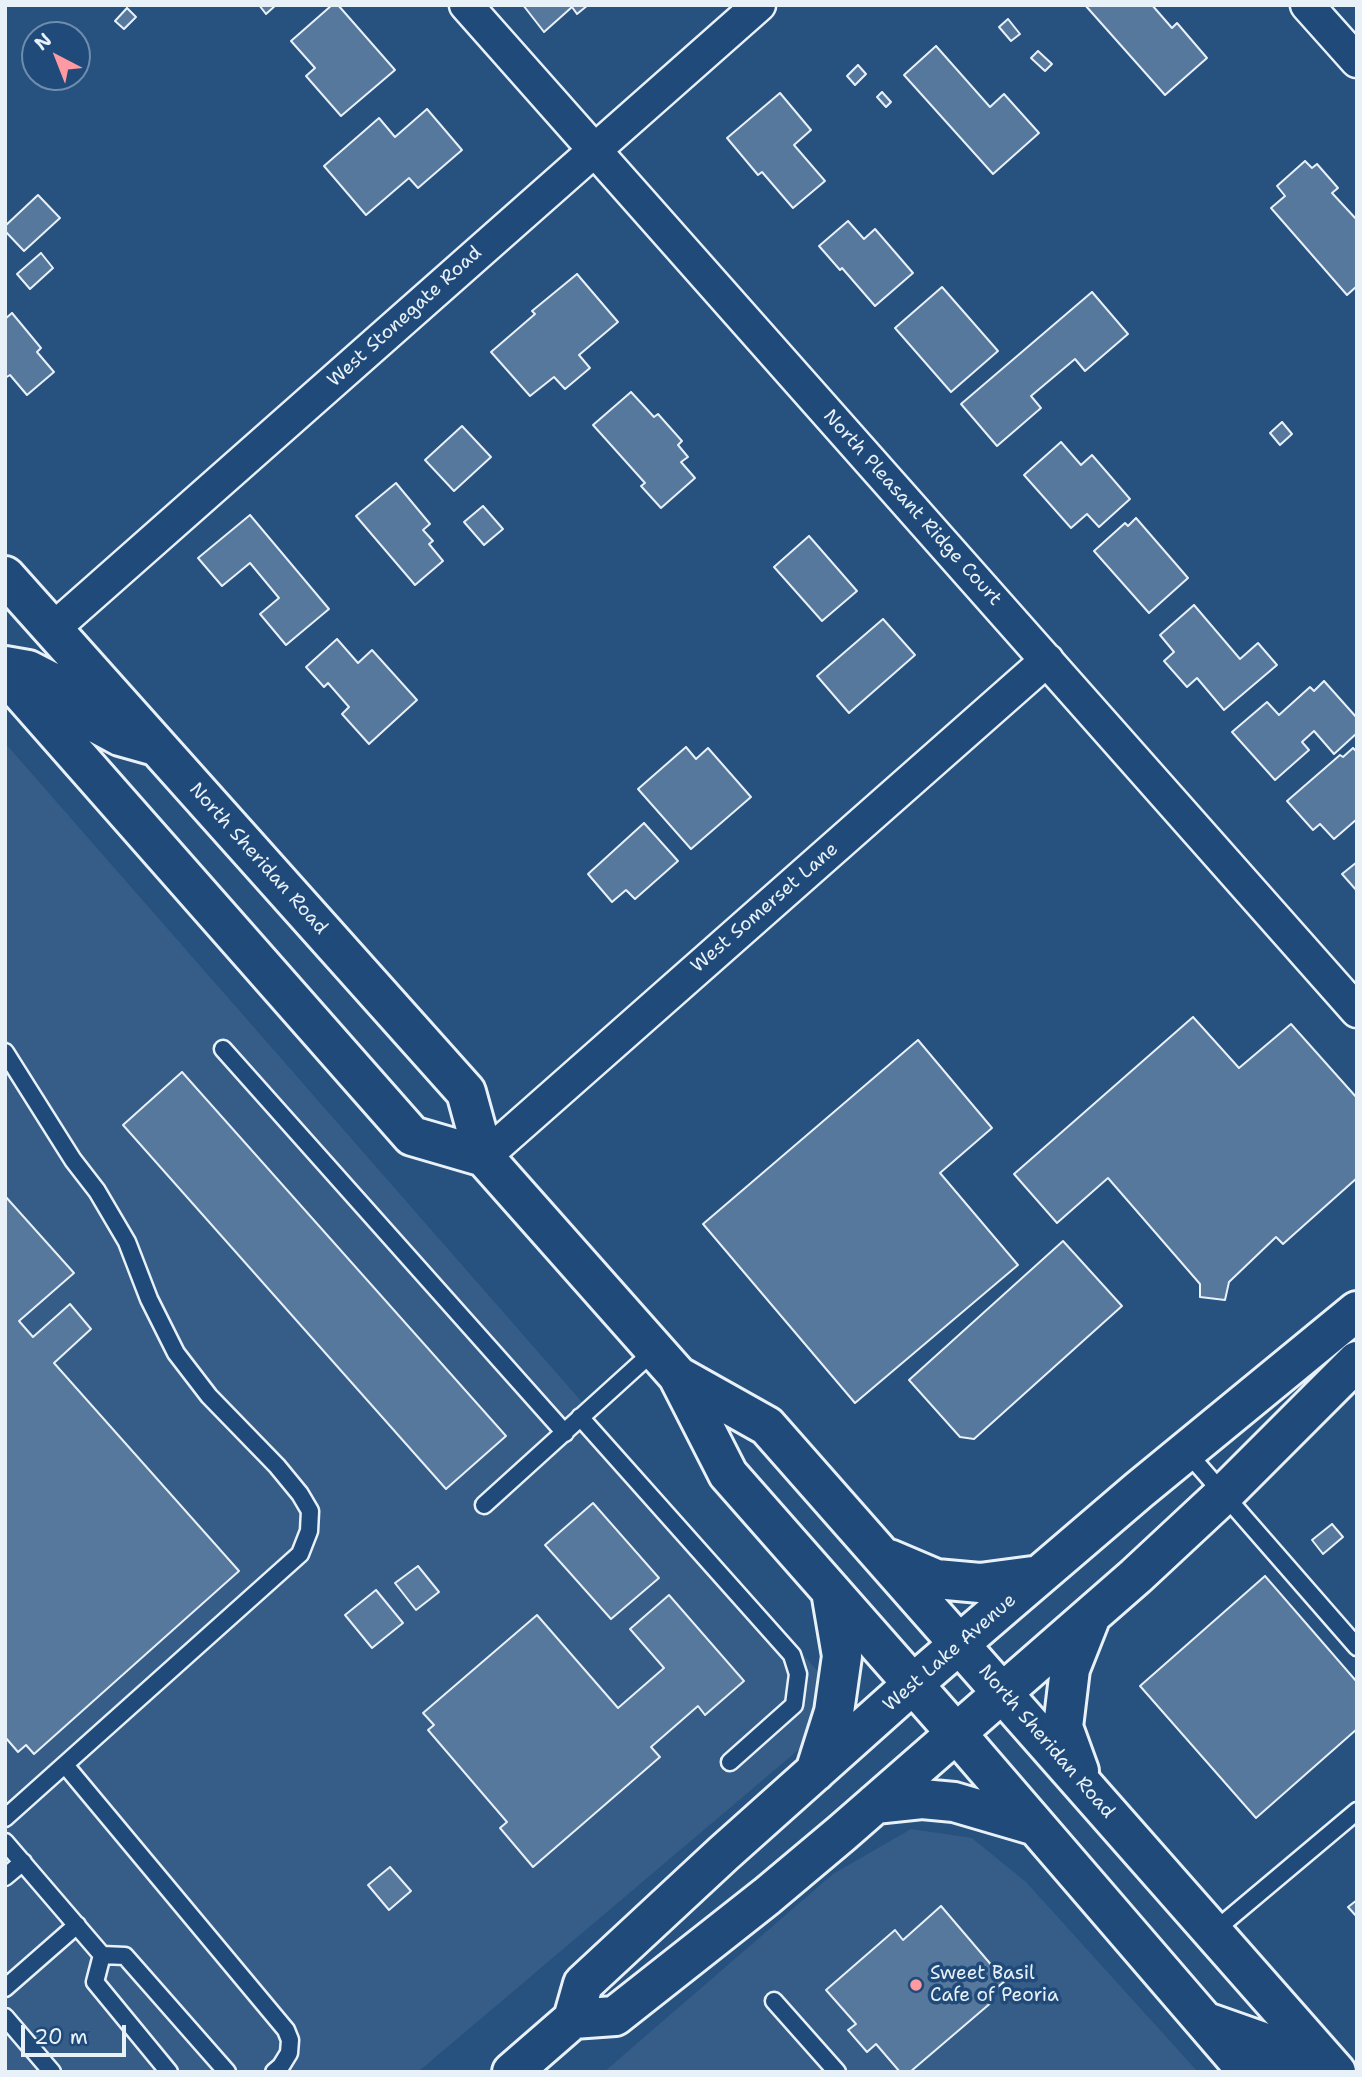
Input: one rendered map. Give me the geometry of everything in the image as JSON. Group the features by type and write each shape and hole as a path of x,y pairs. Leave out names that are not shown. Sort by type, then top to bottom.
{"main road":[{"name":"North Sheridan Road","path":"5,576 466,1092 484,1157 666,1363 728,1474 1248,2072"},
{"path":"5,666 28,670 57,685 94,722 120,736 158,747"},
{"path":"5,674 412,1136 484,1157"},
{"name":"West Lake Avenue","path":"573,2020 583,1984 724,1853 1040,1575 1357,1311"},
{"path":"512,2072 573,2020 615,2015 767,1896 1091,1616 1224,1494 1357,1361"},
{"name":"North Sheridan Road","path":"666,1363 767,1426 1336,2072"},
{"path":"883,1557 936,1579 980,1583 1040,1575"},
{"path":"815,1772 834,1712 842,1656 831,1591"},
{"path":"1084,1786 1063,1727 1070,1669 1091,1616"},
{"path":"875,1804 922,1798 954,1802 1036,1826"},
{"path":"1204,2021 1260,2041 1290,2072"}],"street":[{"name":"North Pleasant Ridge Court","path":"466,5 1357,1012"},
{"name":"West Stonegate Road","path":"53,629 759,5"},
{"path":"1307,5 1357,61"},
{"name":"West Somerset Lane","path":"484,1157 1047,660"}],"lane":[{"path":"223,1049 565,1433"},
{"path":"5,1052 127,1242 149,1300 176,1353 209,1396 277,1466 310,1511 309,1531 300,1554 5,1818"},
{"path":"484,1505 580,1417 666,1363"},
{"path":"580,1417 792,1655 798,1674 794,1705 730,1762"},
{"path":"1186,1451 1357,1647"},
{"path":"65,1765 286,2030 290,2040 289,2053 274,2072"},
{"path":"1213,1932 1357,1811"},
{"path":"5,1842 102,1955 125,1956 228,2072"},
{"path":"5,1877 23,1862"},
{"path":"5,1988 77,1926"},
{"path":"102,1955 95,1982 169,2072"},
{"path":"774,2001 836,2072"},
{"path":"5,2017 52,2072"}],"shaded area":[{"path":"5,743 849,1707 418,2072 5,2072"},
{"path":"911,1829 972,1838 1026,1882 1198,2072 604,2072 833,1874"}],"building":[{"path":"259,5 276,5 266,14"},
{"path":"332,5 338,5 395,70 341,116 306,76 315,68 291,41"},
{"path":"523,5 588,5 577,14 572,7 544,32"},
{"path":"1085,5 1152,5 1172,28 1177,23 1207,58 1165,95"},
{"path":"127,8 136,17 124,29 115,21"},
{"path":"1008,19 1020,34 1011,41 999,27"},
{"path":"936,46 990,107 1004,94 1039,133 993,174 904,75"},
{"path":"1038,51 1052,64 1045,71 1031,58"},
{"path":"858,65 866,74 855,85 847,76"},
{"path":"882,92 891,102 886,107 877,97"},
{"path":"780,93 811,130 794,145 825,181 793,208 762,172 758,175 727,138"},
{"path":"427,109 462,150 418,188 409,178 366,215 324,166 379,118 395,137"},
{"path":"1305,161 1312,168 1317,164 1338,188 1332,193 1357,220 1357,286 1347,295 1271,208 1285,196 1277,186"},
{"path":"38,195 60,218 24,251 5,231 5,226"},
{"path":"848,221 864,239 875,229 913,273 875,306 819,246"},
{"path":"41,253 53,268 30,289 17,274"},
{"path":"577,274 618,322 579,355 590,368 565,389 554,377 530,396 491,352 535,314 532,311"},
{"path":"942,287 998,351 951,392 895,328"},
{"path":"1092,292 1128,334 1085,371 1075,359 1031,396 1041,408 997,446 961,404"},
{"path":"12,313 41,348 37,352 54,372 27,395 10,375 5,378 5,319"},
{"path":"631,392 654,417 658,414 682,441 678,445 688,457 681,462 695,478 661,508 641,486 645,483 593,425"},
{"path":"1282,422 1292,434 1280,445 1270,433"},
{"path":"462,426 491,457 454,491 425,460"},
{"path":"1061,442 1081,465 1092,455 1130,499 1099,527 1087,514 1071,528 1024,475"},
{"path":"396,483 430,524 423,530 433,541 429,544 443,561 415,585 356,516"},
{"path":"483,506 503,529 484,545 464,522"},
{"path":"250,515 329,609 286,645 260,614 279,598 250,563 222,586 198,558"},
{"path":"1136,518 1188,578 1149,613 1094,551 1125,523 1128,526"},
{"path":"809,536 857,591 822,621 774,567"},
{"path":"1194,605 1240,659 1258,643 1277,665 1224,710 1197,678 1187,687 1164,661 1174,652 1160,635"},
{"path":"883,619 915,655 849,713 817,676"},
{"path":"337,639 358,663 372,650 417,700 369,744 342,714 349,707 328,683 324,687 306,667"},
{"path":"1324,681 1357,718 1357,733 1334,754 1314,731 1302,742 1309,750 1275,780 1232,732 1267,702 1279,715 1310,687 1314,691"},
{"path":"686,747 696,759 708,748 751,797 691,849 638,789"},
{"path":"1353,748 1357,752 1357,819 1334,839 1320,824 1313,830 1287,801 1340,755 1343,757"},
{"path":"644,823 678,861 635,899 626,890 612,902 588,874"},
{"path":"1357,862 1357,891 1342,874"},
{"path":"1193,1017 1239,1068 1291,1024 1357,1098 1357,1178 1283,1244 1276,1237 1229,1282 1225,1300 1200,1297 1200,1284 1108,1178 1057,1223 1014,1174"},
{"path":"918,1040 992,1128 940,1173 1018,1265 855,1403 703,1224"},
{"path":"182,1072 506,1436 446,1489 123,1125"},
{"path":"5,1196 74,1273 19,1321 33,1337 70,1304 91,1329 54,1363 239,1571 34,1754 26,1745 18,1752 5,1737"},
{"path":"1063,1241 1122,1306 974,1439 960,1437 909,1380"},
{"path":"593,1503 659,1578 611,1619 545,1545"},
{"path":"1332,1524 1343,1537 1323,1554 1312,1540"},
{"path":"418,1566 439,1592 416,1610 395,1583"},
{"path":"1265,1576 1357,1682 1357,1729 1256,1818 1140,1686"},
{"path":"376,1590 403,1623 372,1648 345,1615"},
{"path":"669,1595 744,1681 705,1715 698,1706 651,1747 660,1757 533,1867 500,1828 507,1822 428,1730 434,1725 423,1713 537,1615 618,1708 664,1668 630,1629"},
{"path":"390,1867 411,1891 389,1910 368,1885"},
{"path":"1357,1900 1357,1917 1348,1907"},
{"name":"Sweet Basil Cafe of Peoria","path":"941,1906 1005,1981 988,1995 993,2001 910,2072 900,2072 876,2044 867,2052 848,2030 856,2024 826,1990 895,1930 903,1940"}],"place":[{"name":"Sweet Basil Cafe of Peoria","path":"916,1985"}]}
